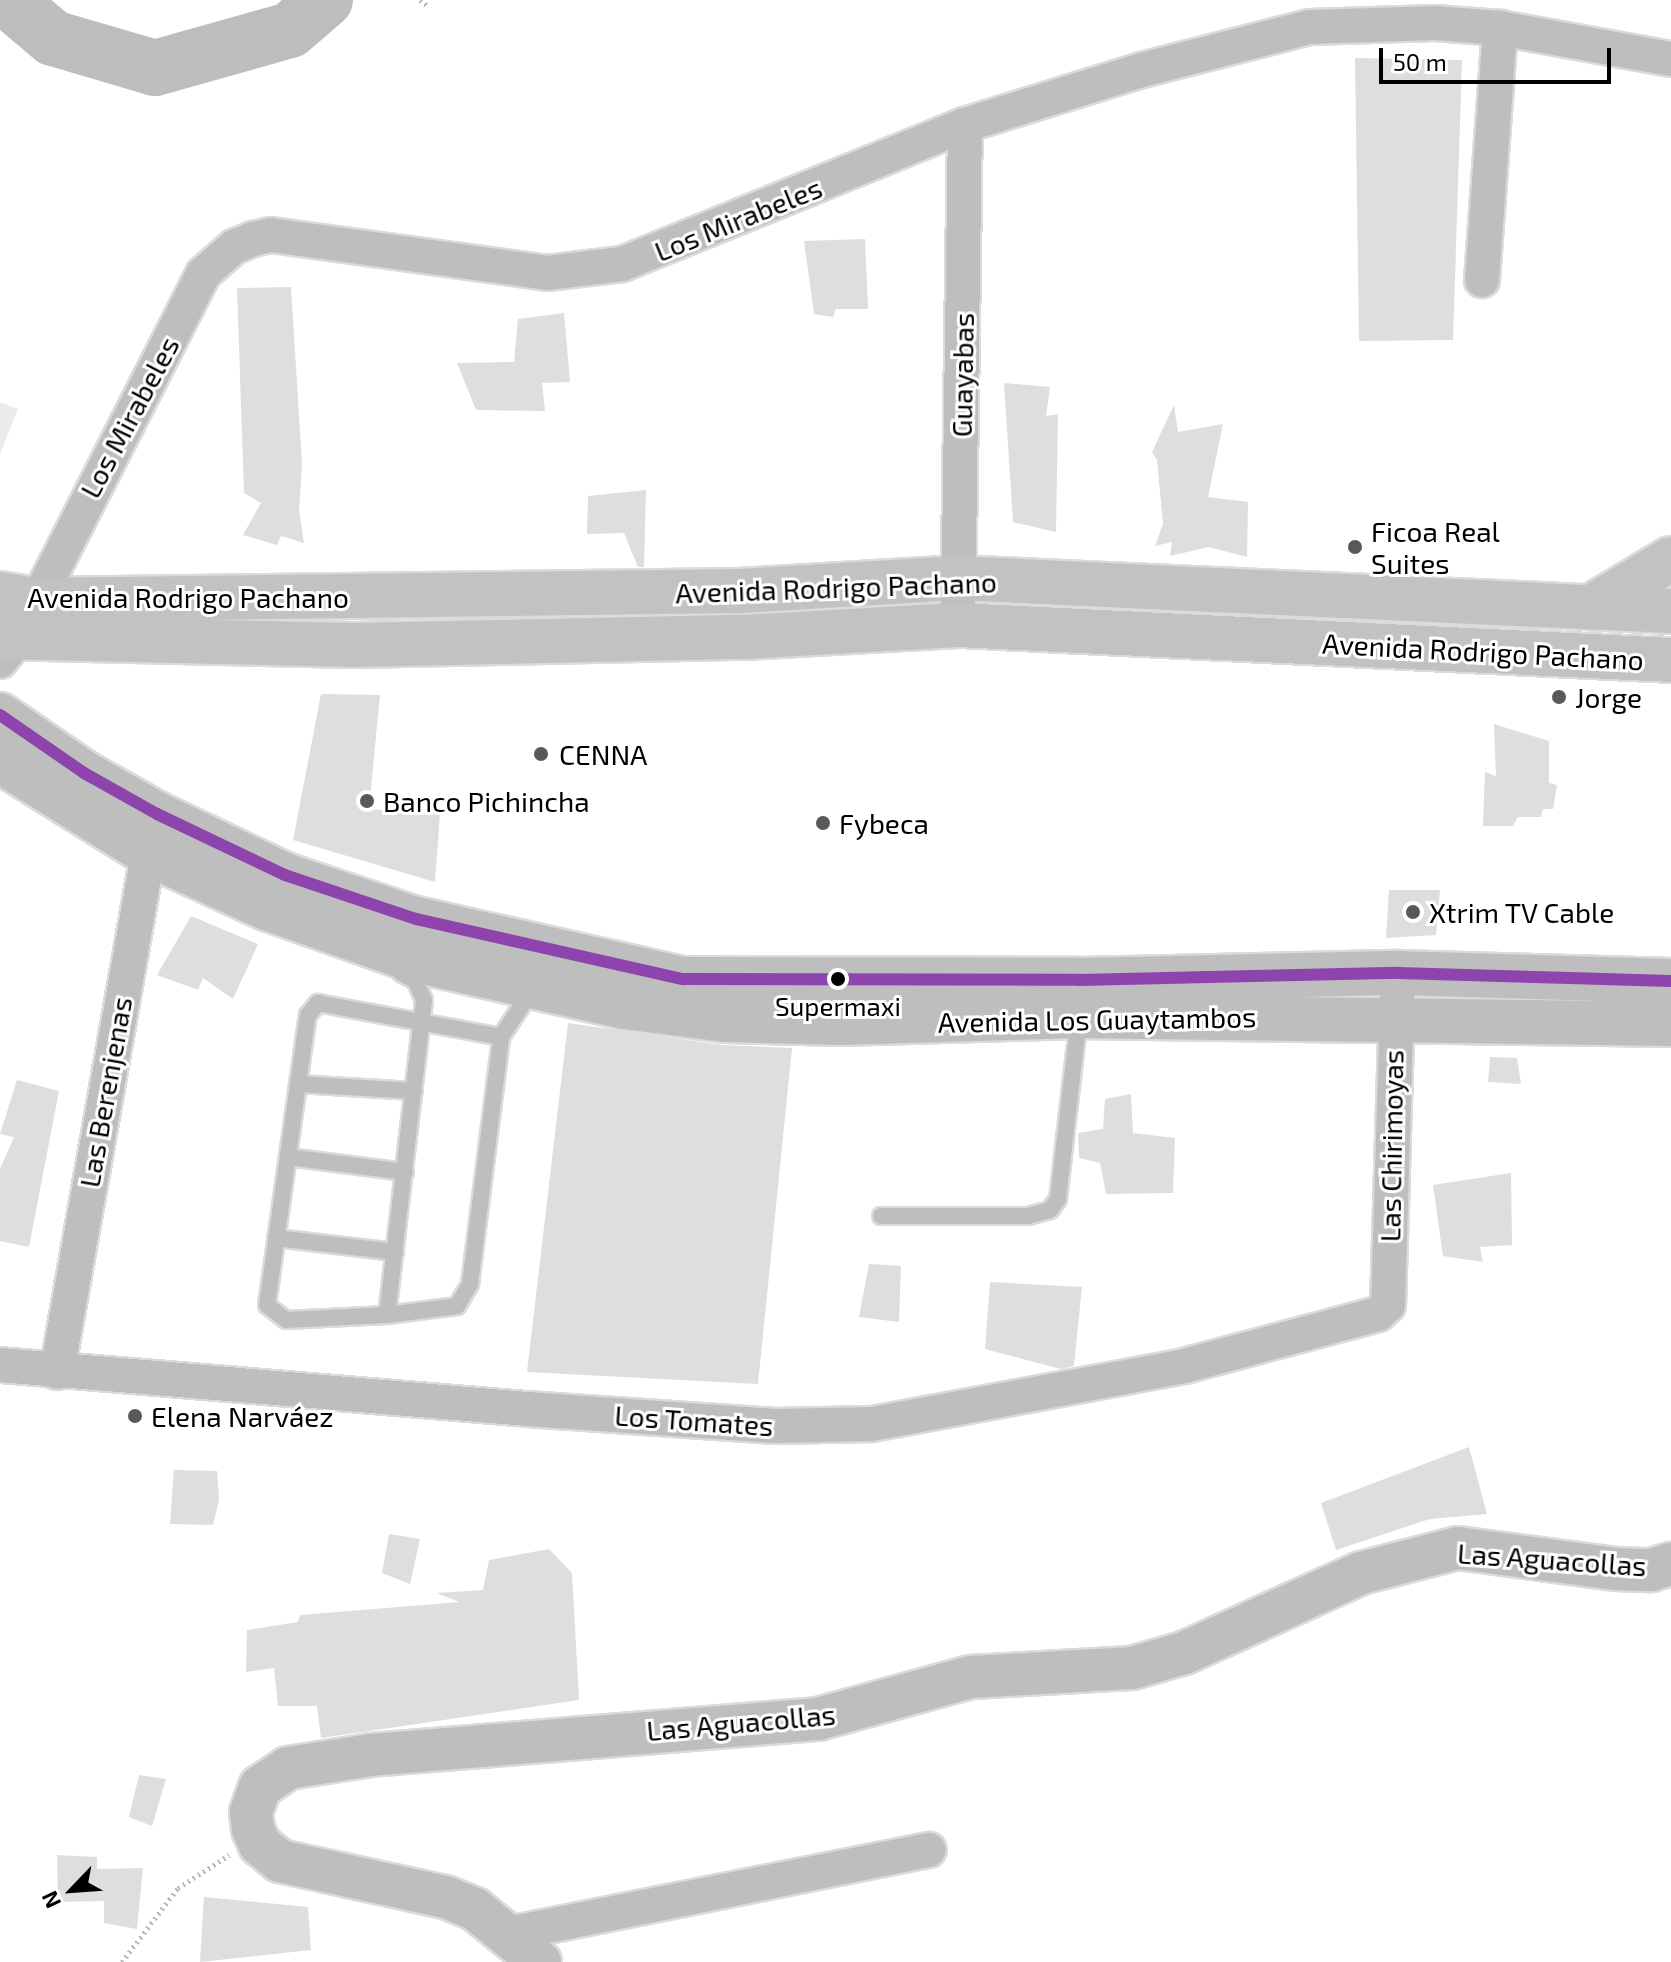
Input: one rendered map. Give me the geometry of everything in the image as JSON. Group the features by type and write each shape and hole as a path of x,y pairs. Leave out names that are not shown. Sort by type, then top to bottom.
{"main road":[{"path":"1596,604 1671,559"},
{"name":"Avenida Rodrigo Pachano","path":"17,597 354,597 740,591 957,578 1596,604 1671,611"},
{"path":"740,591 744,637"},
{"path":"354,597 354,645"},
{"name":"Avenida Rodrigo Pachano","path":"6,646 354,645 744,637 958,625 1671,660"},
{"name":"Avenida Los Guaytambos","path":"0,715 84,773 152,833 285,875 413,939 535,987 624,1007 721,999 841,1023 1079,998 1398,973 1671,981"},
{"name":"Avenida Los Guaytambos","path":"0,761 152,833 325,929 683,979 721,999"},
{"name":"Avenida Los Guaytambos","path":"1079,998 1393,1018 1671,1024"}],"street":[{"name":"Los Mirabeles","path":"6,646 17,597 203,274 234,247 271,235 547,273 578,272 656,253 965,125 1142,70 1310,27 1435,23 1500,28 1671,59"},
{"path":"1482,280 1500,28"},
{"name":"Guayabas","path":"958,625 965,125"},
{"name":"Las Berenjenas","path":"57,1372 152,833"},
{"name":"Las Chirimoyas","path":"1378,1314 1388,1305 1393,1018 1398,973"},
{"name":"Los Tomates","path":"0,1365 57,1372 729,1423 872,1424 1156,1372 1378,1314"},
{"name":"Las Aguacollas","path":"256,1837 251,1821 256,1795 272,1775 288,1768 539,1739 818,1719 971,1677 1132,1668 1184,1653 1361,1573 1458,1548 1615,1569 1651,1570 1671,1564"},
{"path":"256,1837 280,1861 445,1897 475,1909 540,1962"},
{"path":"508,1934 929,1850"}],"lane":[{"path":"325,929 339,948 415,980 424,1000 387,1315"},
{"path":"501,1037 318,1003 308,1015 267,1305 275,1315 286,1320 387,1315 457,1306 470,1284 501,1037 535,987"},
{"path":"881,1216 1028,1216 1050,1210 1058,1199 1079,998"},
{"path":"298,1084 414,1091"},
{"path":"288,1157 405,1172"},
{"path":"276,1238 395,1252"}],"path":[{"path":"420,0 429,7"},
{"path":"122,1962 178,1888 256,1837"}],"shaded area":[{"path":"0,402 18,409 0,454"}],"building":[{"path":"1355,58 1462,60 1453,340 1359,341"},
{"path":"865,239 868,309 836,309 833,317 814,314 804,241"},
{"path":"291,287 302,464 299,510 304,543 281,536 277,545 243,535 261,503 244,493 237,288"},
{"path":"564,313 570,382 542,383 545,411 476,410 457,363 514,362 518,319"},
{"path":"1004,383 1050,387 1046,416 1058,414 1056,532 1013,522"},
{"path":"1174,405 1178,432 1223,424 1208,497 1248,502 1247,557 1209,547 1170,556 1172,542 1155,546 1163,524 1157,460 1152,452"},
{"path":"646,490 644,567 638,567 624,533 587,534 588,496"},
{"path":"321,694 380,695 369,809 440,814 435,882 293,840"},
{"path":"1494,724 1549,741 1549,783 1557,785 1553,809 1543,809 1541,817 1518,817 1513,826 1483,826 1485,772 1496,776"},
{"name":"Xtrim TV Cable","path":"1389,890 1440,890 1436,935 1386,938"},
{"path":"191,916 258,944 233,999 203,978 198,990 157,975"},
{"name":"Supermaxi","path":"568,1023 722,1045 792,1048 758,1384 527,1372"},
{"path":"1490,1057 1517,1058 1521,1084 1488,1082"},
{"path":"17,1080 59,1091 29,1247 0,1241 0,1169 14,1137 0,1134"},
{"path":"1131,1094 1133,1133 1175,1138 1173,1193 1106,1194 1100,1163 1079,1158 1078,1133 1103,1129 1105,1099"},
{"path":"1511,1173 1512,1245 1480,1247 1483,1262 1443,1256 1433,1185"},
{"path":"869,1264 901,1266 899,1322 859,1317"},
{"path":"990,1282 1082,1287 1074,1366 1061,1369 985,1349"},
{"path":"1469,1447 1487,1514 1430,1519 1336,1550 1321,1503"},
{"path":"174,1470 217,1471 219,1500 213,1525 170,1524"},
{"path":"389,1534 420,1539 410,1584 382,1573"},
{"path":"549,1549 572,1573 579,1700 321,1738 317,1706 278,1706 274,1668 246,1672 247,1630 298,1622 300,1615 460,1602 436,1593 483,1590 489,1560"},
{"path":"139,1775 166,1779 152,1826 129,1817"},
{"path":"57,1855 97,1857 97,1869 143,1868 137,1929 104,1923 104,1901 58,1902"},
{"path":"204,1897 308,1907 311,1950 200,1962"}],"waterway":[{"path":"8,0 53,38 155,68 290,30 325,0"}],"transit line":[{"path":"0,715 84,773 157,814 285,875 416,919 683,979 1079,980 1398,973 1671,981"}],"place":[{"name":"Ficoa Real Suites","path":"1355,547"},
{"name":"Jorge","path":"1559,697"},
{"name":"CENNA","path":"541,754"},
{"name":"Banco Pichincha","path":"367,801"},
{"name":"Fybeca","path":"823,823"},
{"name":"Xtrim TV Cable","path":"1413,912"},
{"name":"Supermaxi","path":"838,979"},
{"name":"Elena Narváez","path":"135,1416"}]}
